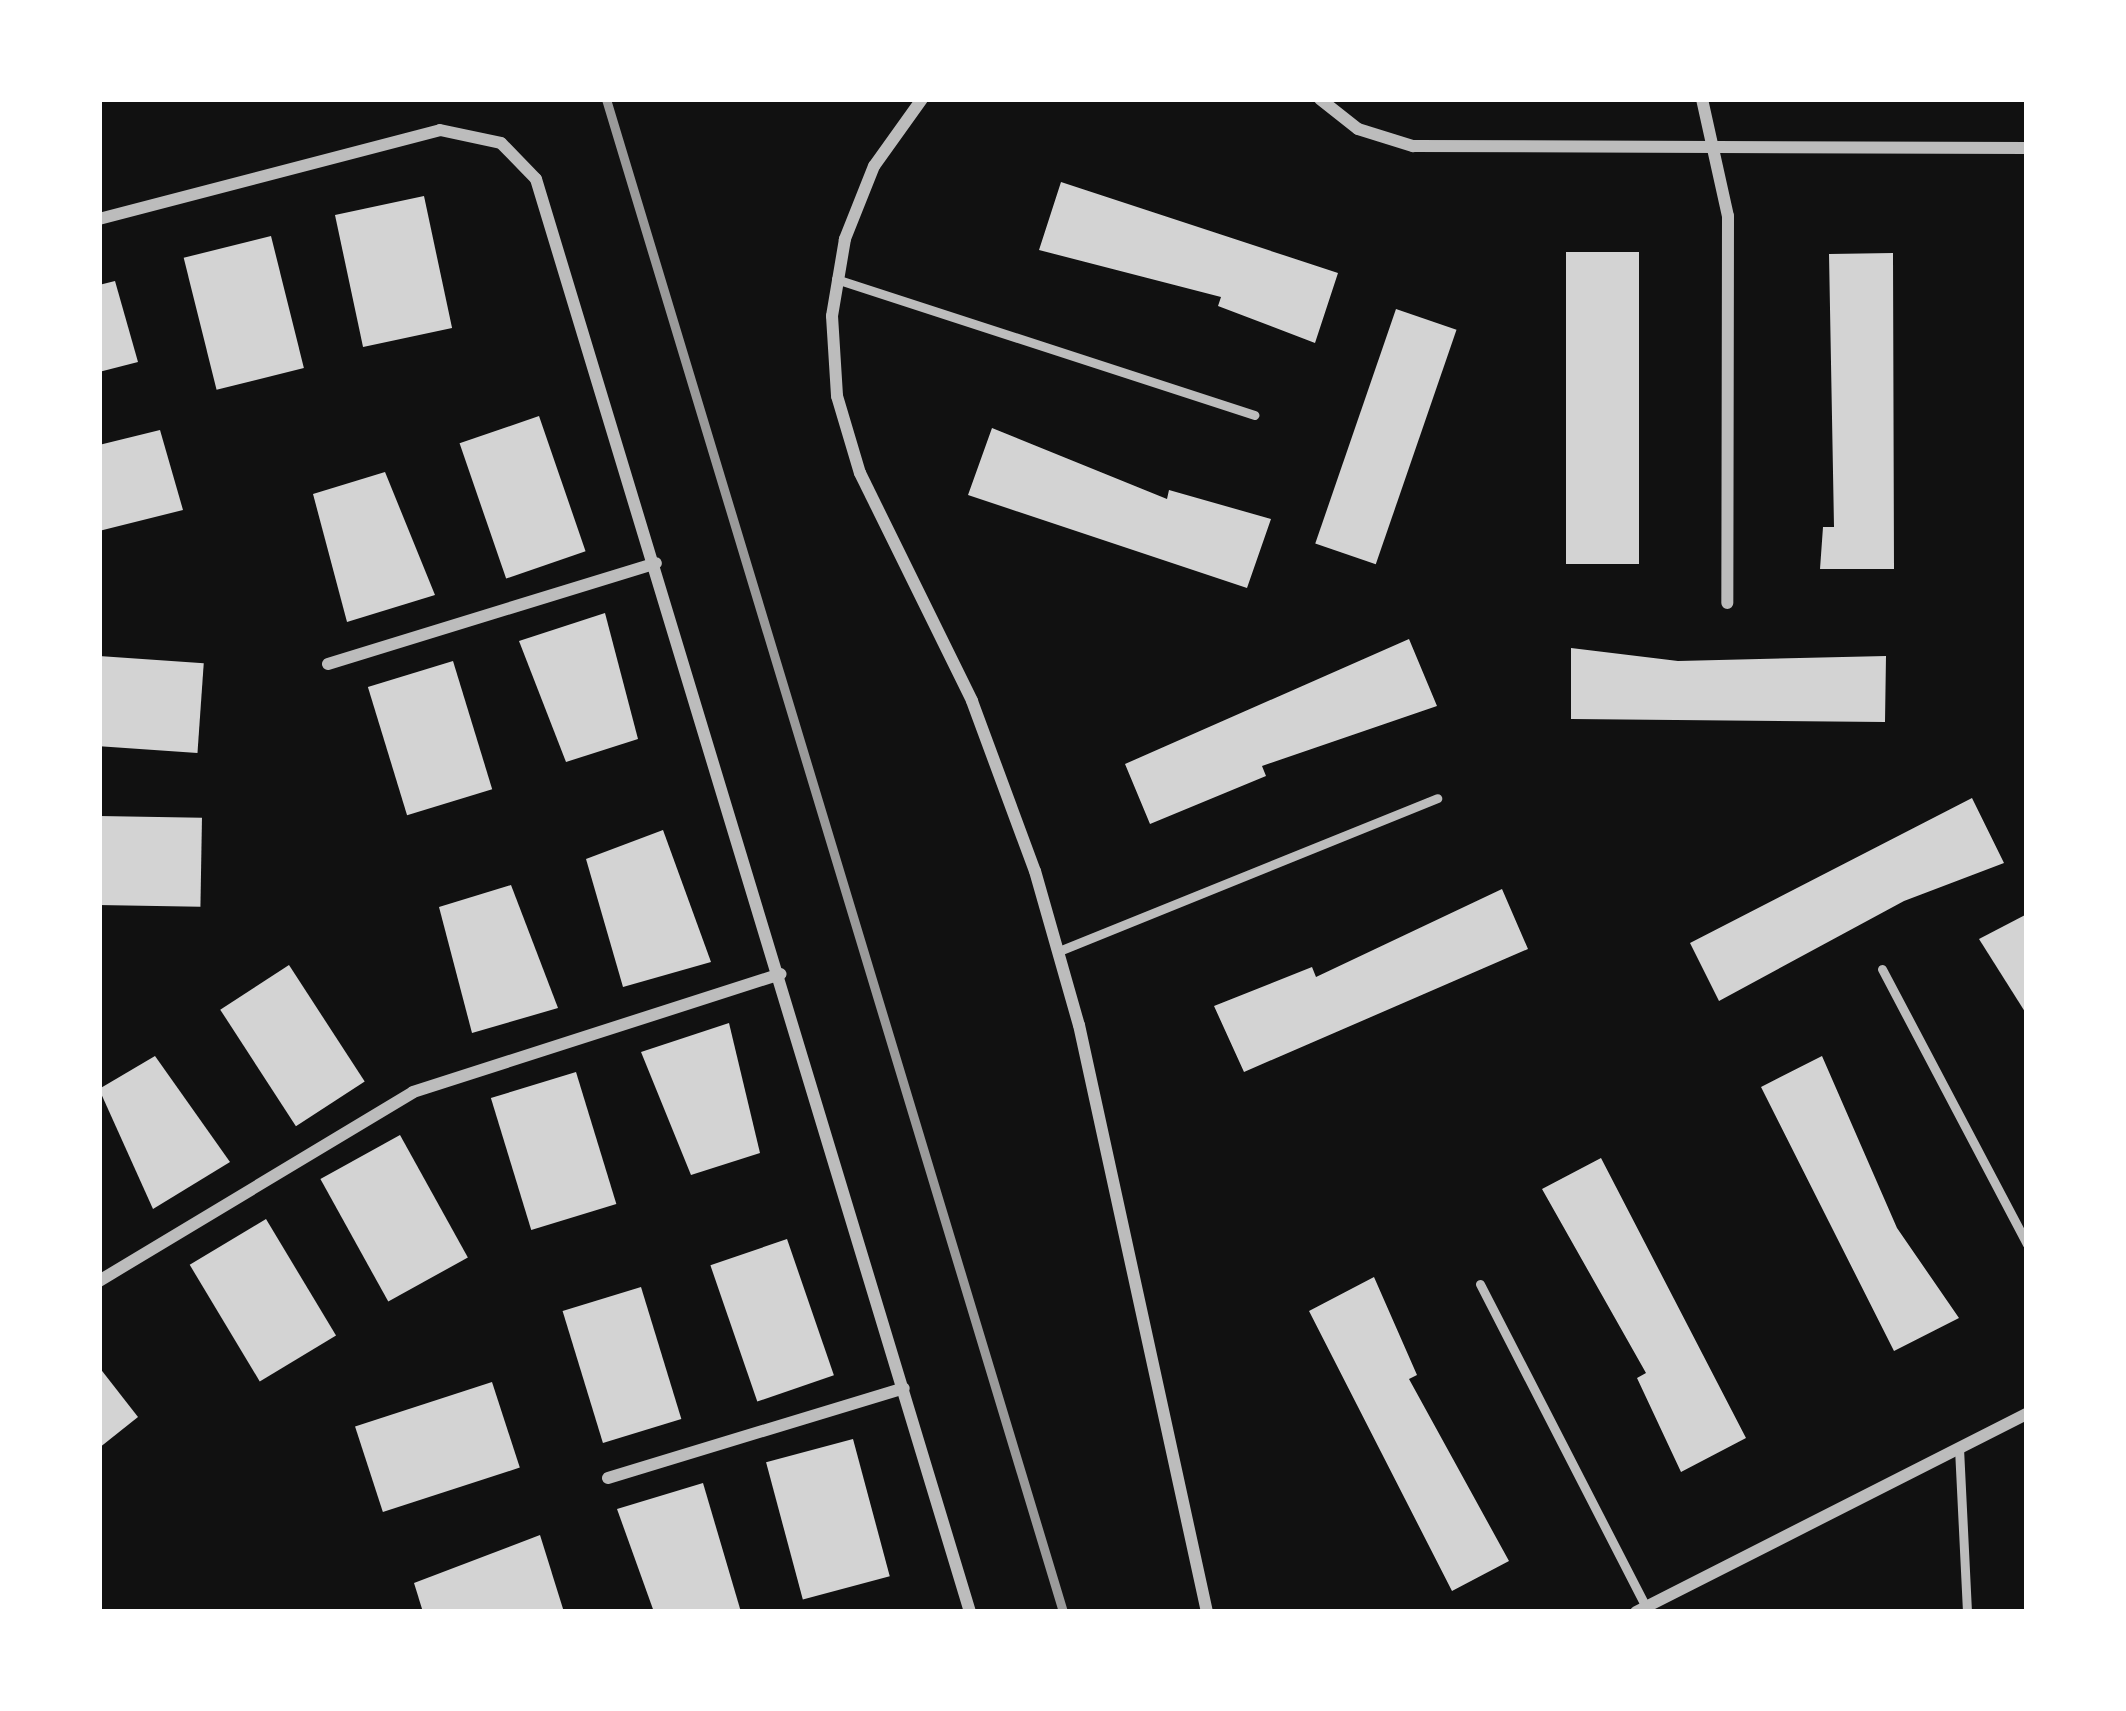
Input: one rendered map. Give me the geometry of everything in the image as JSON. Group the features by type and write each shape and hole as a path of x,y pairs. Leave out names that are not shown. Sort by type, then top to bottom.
{"street":[{"path":"922,99 866,182 836,279 846,434 980,719 1059,951 1207,1612"},
{"path":"1320,99 1358,129 1413,146 2027,148"},
{"path":"1702,99 1716,145 1728,216 1727,603"},
{"path":"99,219 424,132 501,143 544,198 970,1612"},
{"path":"328,664 656,563"},
{"path":"99,1281 412,1092 780,974"},
{"path":"608,1478 904,1388"},
{"path":"1641,1609 2027,1414"}],"lane":[{"path":"836,279 1254,415"},
{"path":"1059,951 1437,798"},
{"path":"1882,969 2027,1244"},
{"path":"1480,1284 1641,1609"},
{"path":"1959,1448 1967,1612"}],"building":[{"path":"1061,182 1338,273 1315,343 1218,306 1221,297 1039,250"},
{"path":"424,196 452,328 363,347 335,215"},
{"path":"271,236 304,368 217,390 184,258"},
{"path":"1566,252 1639,252 1639,564 1566,564"},
{"path":"1893,253 1894,569 1820,569 1823,527 1834,527 1829,254"},
{"path":"115,281 138,362 99,372 99,285"},
{"path":"1396,309 1457,330 1376,564 1315,543"},
{"path":"539,416 586,551 506,579 460,443"},
{"path":"992,428 1167,499 1169,490 1271,519 1247,588 968,495"},
{"path":"160,430 183,510 99,531 99,445"},
{"path":"385,472 435,595 347,622 313,494"},
{"path":"605,613 638,739 566,762 519,641"},
{"path":"1409,639 1437,706 1262,766 1266,776 1150,824 1125,764"},
{"path":"1571,648 1678,661 1886,656 1885,722 1571,719"},
{"path":"99,656 204,663 197,753 99,746"},
{"path":"453,661 492,789 407,815 368,687"},
{"path":"1972,798 2004,863 1904,901 1719,1001 1690,943"},
{"path":"99,816 202,818 200,907 99,905"},
{"path":"663,830 711,962 623,987 586,859"},
{"path":"511,885 558,1008 472,1033 439,907"},
{"path":"1502,889 1528,949 1244,1072 1214,1006 1312,967 1316,977"},
{"path":"2027,914 2027,1015 1979,939"},
{"path":"289,965 365,1082 296,1126 220,1010"},
{"path":"729,1023 760,1153 691,1175 641,1052"},
{"path":"155,1056 230,1162 153,1209 99,1089"},
{"path":"1822,1056 1897,1228 1959,1318 1894,1351 1761,1087"},
{"path":"576,1072 616,1204 531,1230 491,1098"},
{"path":"400,1135 468,1257 388,1302 320,1179"},
{"path":"1601,1158 1746,1438 1681,1472 1637,1378 1646,1373 1542,1189"},
{"path":"266,1219 336,1336 260,1381 190,1265"},
{"path":"787,1239 834,1375 757,1402 710,1265"},
{"path":"1374,1277 1417,1375 1409,1379 1509,1561 1452,1591 1309,1311"},
{"path":"641,1287 681,1419 603,1443 563,1311"},
{"path":"99,1367 138,1417 99,1448"},
{"path":"492,1382 520,1468 383,1512 355,1426"},
{"path":"853,1439 890,1576 803,1599 766,1462"},
{"path":"703,1483 741,1612 654,1612 617,1509"},
{"path":"540,1535 564,1612 423,1612 414,1583"}],"railway":[{"path":"606,99 1063,1612"}]}
